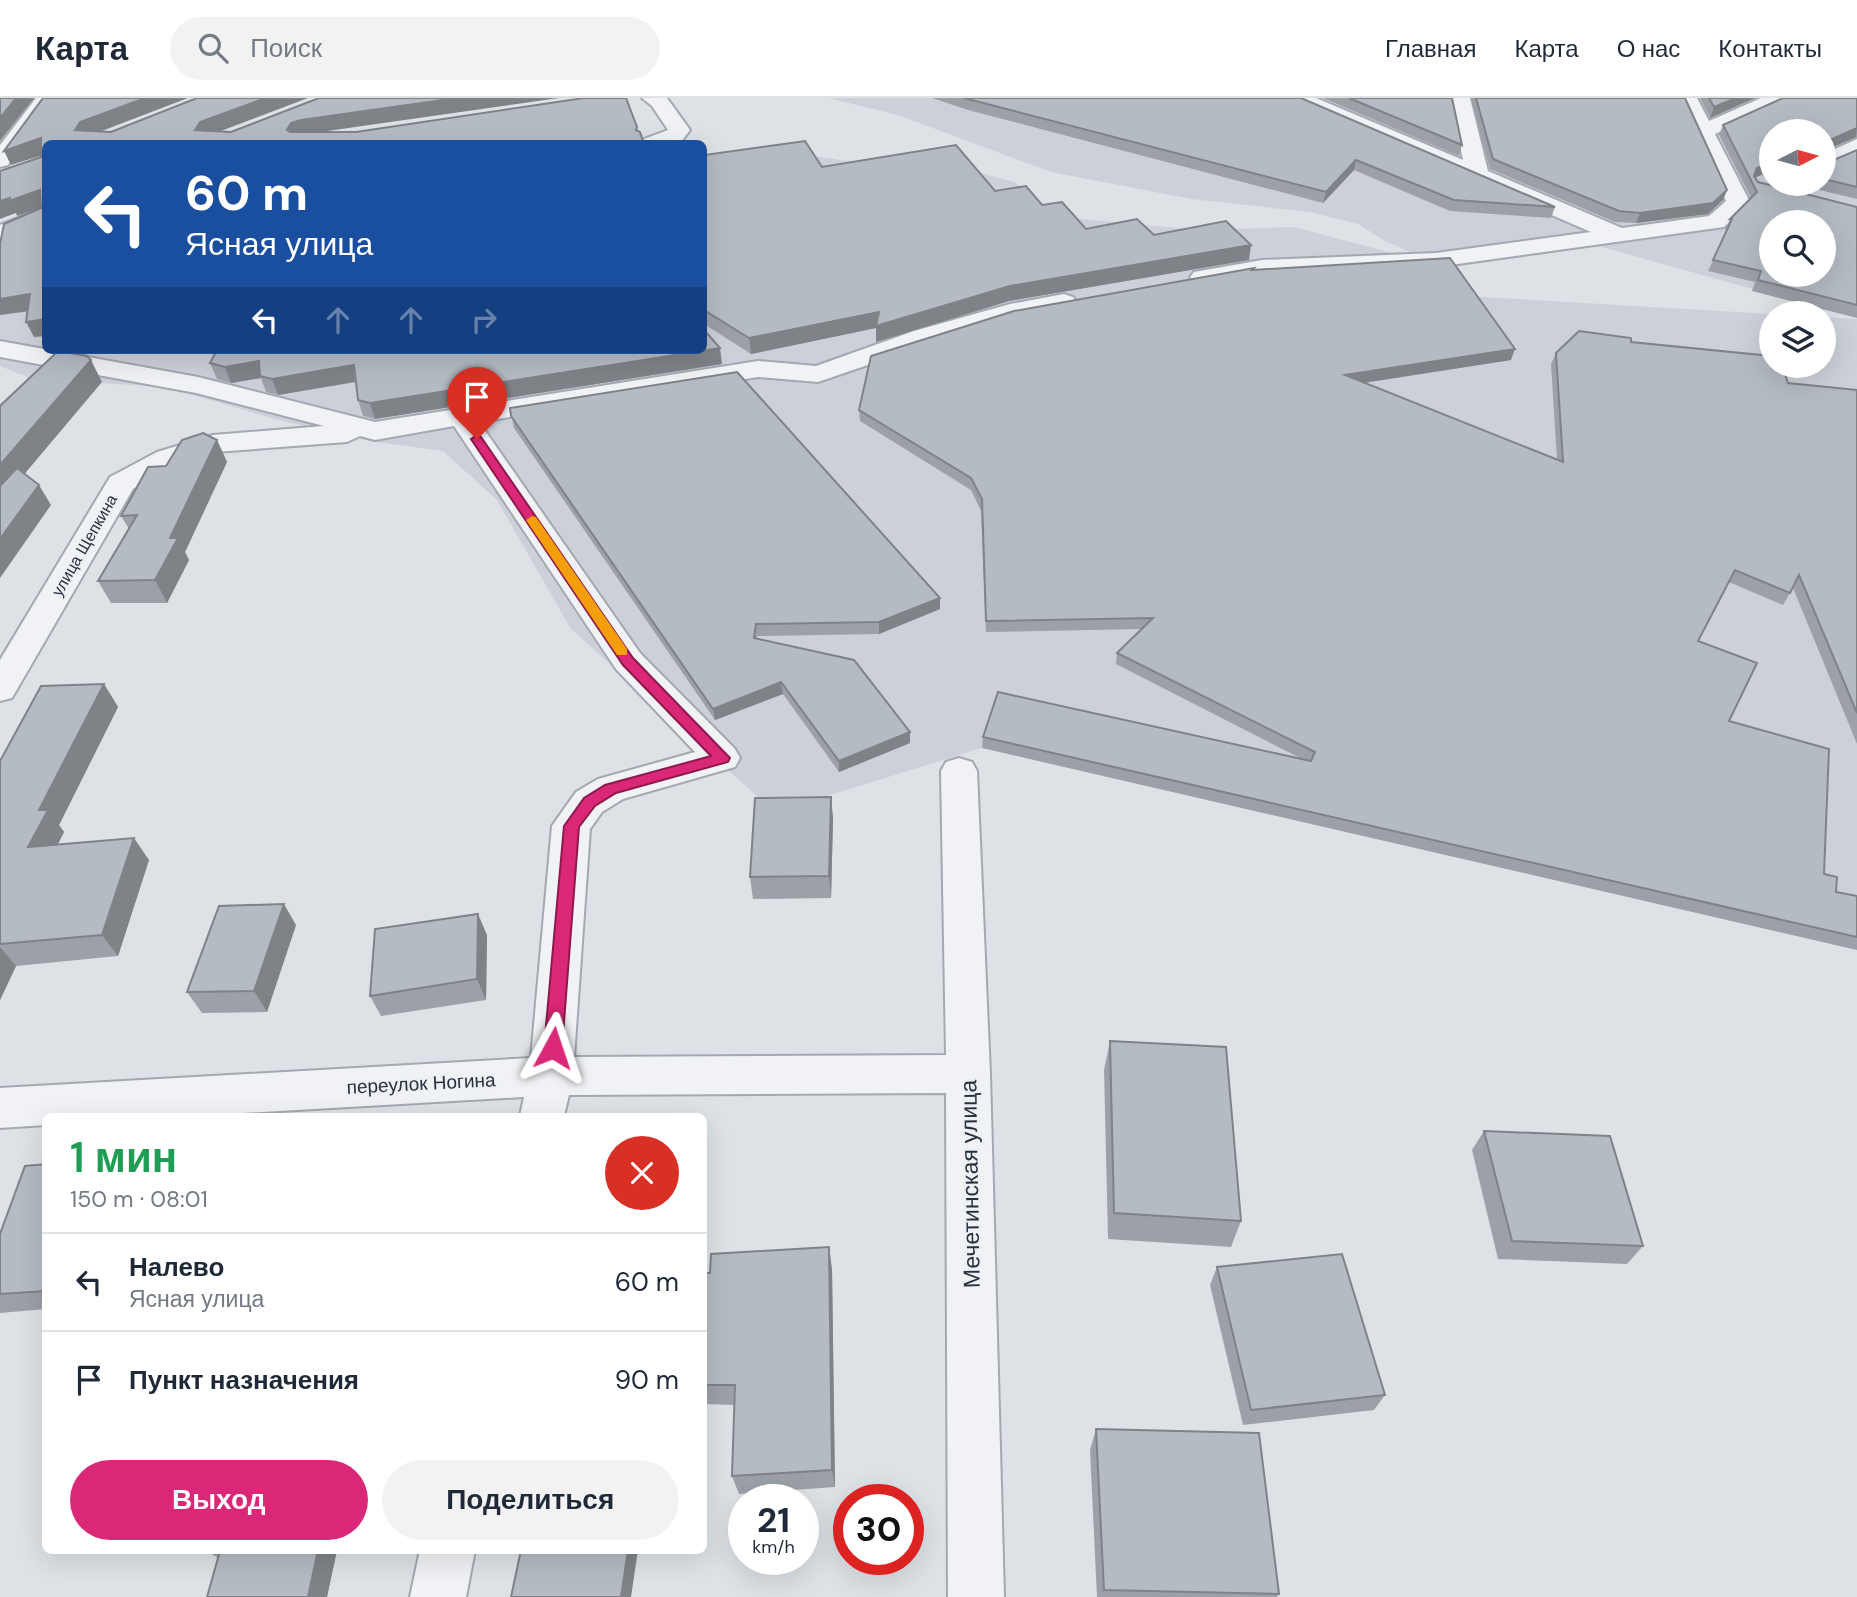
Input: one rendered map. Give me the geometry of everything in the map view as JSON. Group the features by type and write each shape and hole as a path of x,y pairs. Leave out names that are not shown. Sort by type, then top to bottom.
{"street":[{"path":"652,98 659,102 679,130 673,137 664,140"},
{"path":"1298,98 1619,235"},
{"path":"1460,98 1477,173"},
{"path":"1182,281 1262,267 1436,260 1716,222 1738,202 1743,191 1704,131 1687,98"},
{"path":"1704,131 1779,98"},
{"path":"0,160 50,100"},
{"path":"1836,157 1857,146"},
{"path":"0,180 23,171"},
{"path":"0,236 42,216"},
{"path":"0,236 42,232"},
{"name":"улица Щепкина","path":"0,689 121,483 167,458 213,444 375,431 608,391 758,369 818,374 923,337 1010,312 1090,298"},
{"path":"0,349 198,385 375,431"},
{"path":"462,417 628,661 722,758 611,789 589,802 571,826 547,1096"},
{"name":"Мечетинская улица","path":"959,771 968,1074 976,1597"},
{"name":"переулок Ногина","path":"0,1108 547,1096 968,1074"},
{"path":"438,1597 447,1554"}],"shaded area":[{"path":"828,98 1857,98 1857,318 1836,312 1836,301 1796,301 1598,246 1448,268 1466,296 1759,313 1759,378 1836,378 1836,318 1857,319 1857,950 982,748 775,812 571,629 497,500 443,451 370,441 282,421 166,387 32,379 0,366 0,270 42,263 42,354 707,354 707,170 806,155 901,169 963,168 1014,182 1061,217 1197,230 1294,227 1441,266 1385,241 1358,224 1310,212 1191,199 1051,172 898,115"}],"building":[{"path":"0,98 16,98 0,118"},
{"path":"43,98 145,98 80,122 75,130 111,132 197,98 266,98 200,122 195,130 231,132 319,98 457,98 301,120 291,123 287,130 356,132 584,98 626,98 636,130 640,132 643,140 42,140 42,320 26,322 30,294 0,299 0,244 4,224 41,208 40,190 9,201 10,198 0,201 0,171 41,157 41,138 4,151"},
{"path":"964,98 1301,98 1555,207 1454,200 1356,160 1326,192"},
{"path":"1349,98 1452,98 1462,145"},
{"path":"1476,98 1685,98 1727,190 1713,203 1640,213 1619,211 1493,159"},
{"path":"1709,98 1736,98 1714,107"},
{"path":"1783,98 1857,98 1857,128 1836,137 1836,119 1759,119 1759,167 1754,176 1759,182 1759,196 1813,196 1857,207 1857,305 1786,287 1836,287 1836,210 1759,210 1759,271 1713,260 1730,219 1757,192 1723,125"},
{"path":"805,141 822,167 956,145 995,191 1026,186 1042,205 1062,202 1086,229 1137,219 1154,235 1226,221 1251,245 1010,286 876,326 879,312 749,338 707,312 707,155"},
{"path":"1857,150 1857,187 1836,182 1836,159"},
{"path":"1450,258 1515,349 1345,375 1563,462 1556,353 1579,331 1631,338 1631,342 1759,355 1759,378 1786,378 1788,383 1857,390 1857,713 1799,575 1790,593 1735,570 1698,641 1757,663 1729,721 1829,749 1824,874 1837,877 1836,892 1857,896 1857,937 983,737 998,692 1311,761 1315,752 1117,653 1153,618 986,621 982,499 971,478 859,410 871,356 1014,311 1254,268 1252,270"},
{"path":"707,333 720,348 707,350"},
{"path":"55,354 75,354 87,356 91,360 0,465 0,406"},
{"path":"215,354 682,354 370,403 358,400 354,365 272,379 260,376 259,361 225,367 210,363"},
{"path":"737,372 940,598 879,622 756,624 754,638 854,660 910,732 839,761 781,682 713,709 511,416 510,408"},
{"path":"203,433 217,440 170,538 178,538 155,580 98,581 137,515 121,516 148,467 166,466 182,440"},
{"path":"17,468 39,485 0,539 0,486"},
{"path":"104,684 39,810 48,810 28,847 134,838 102,935 0,944 0,761 41,686"},
{"path":"831,797 829,876 750,877 755,798"},
{"path":"284,904 254,991 187,992 219,906"},
{"path":"478,914 477,979 370,996 375,929"},
{"path":"1110,1041 1226,1047 1241,1221 1114,1213"},
{"path":"1484,1131 1610,1136 1643,1246 1512,1241"},
{"path":"42,1164 42,1291 0,1294 0,1234 25,1166"},
{"path":"829,1247 832,1470 732,1476 735,1385 707,1385 707,1273 710,1273 711,1254"},
{"path":"1342,1254 1385,1395 1251,1410 1217,1267"},
{"path":"1096,1429 1259,1433 1279,1594 1104,1590"},
{"path":"219,1554 317,1554 308,1597 207,1597"},
{"path":"520,1554 627,1554 621,1597 511,1597"}],"slow traffic":[{"path":"532,520 622,652"}],"route":[{"path":"477,439 628,661 722,758 611,789 589,802 571,826 553,1048"}]}
